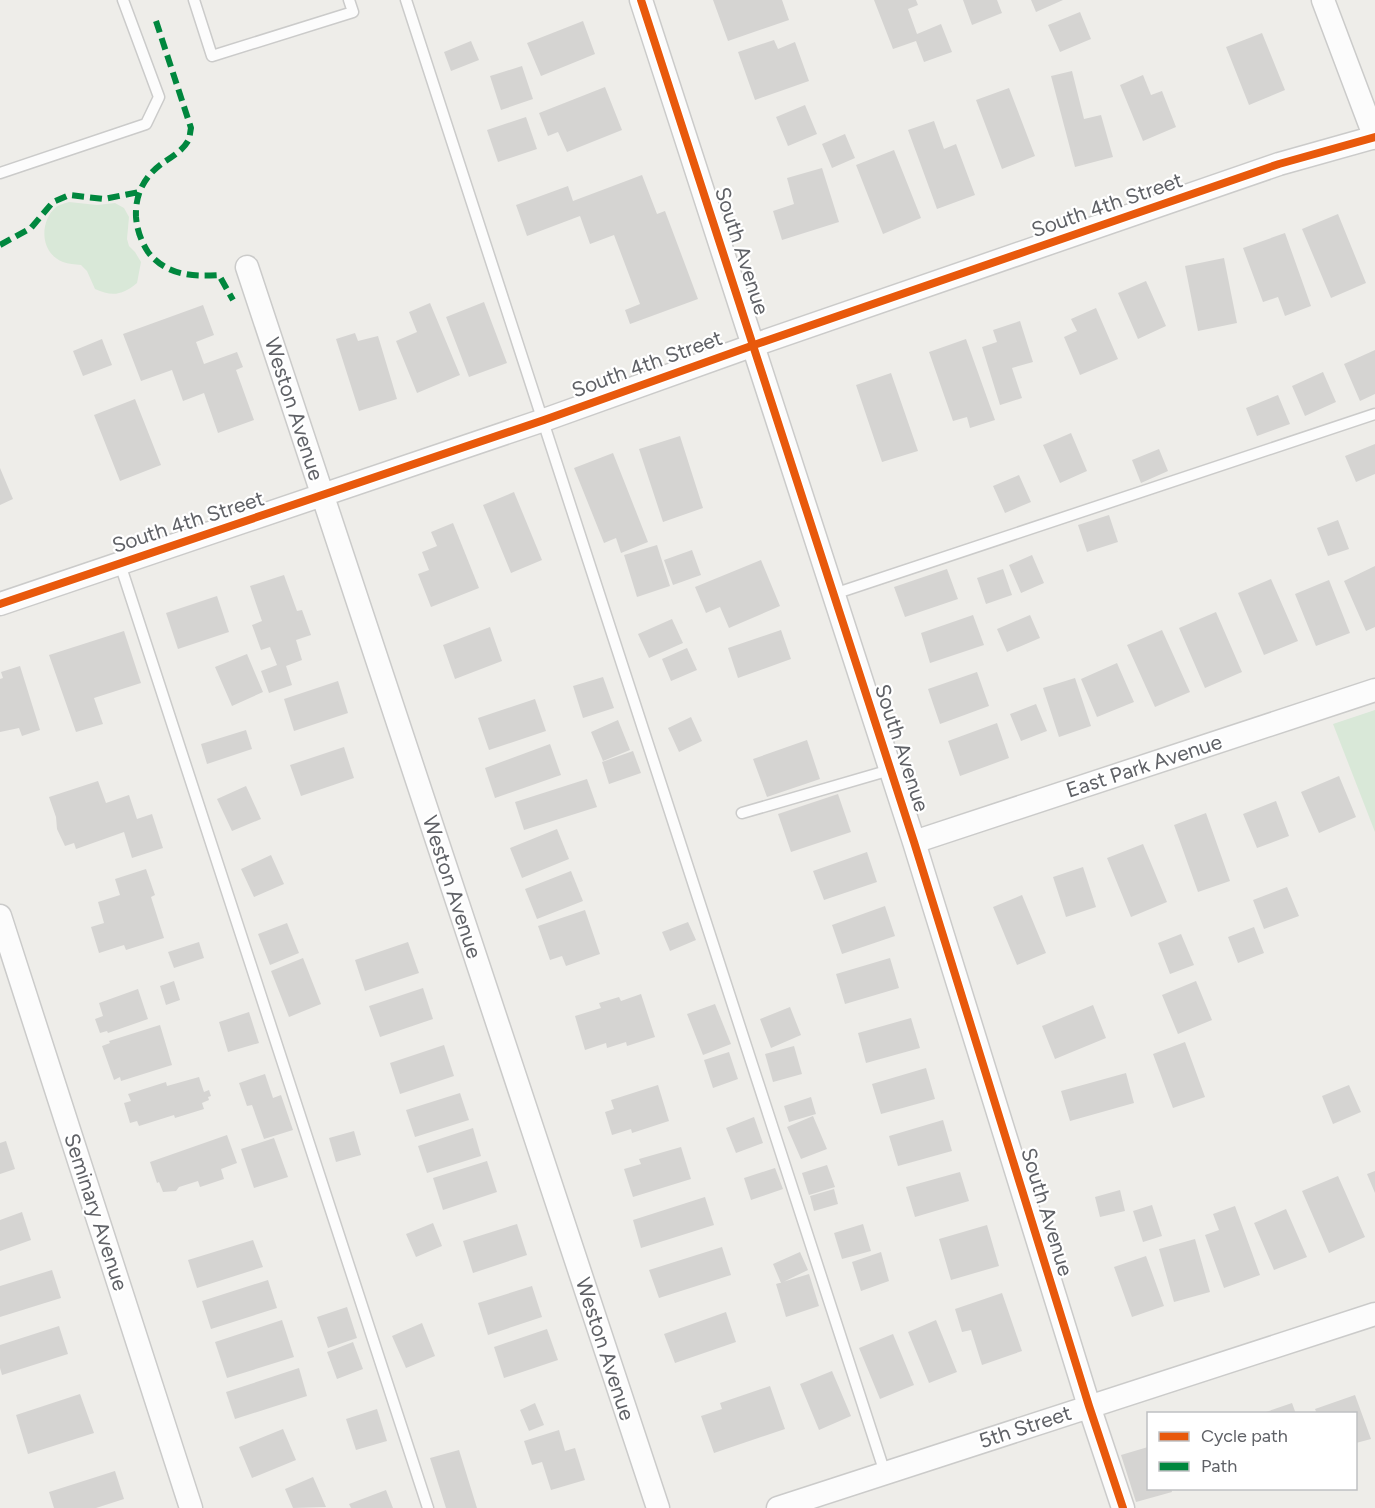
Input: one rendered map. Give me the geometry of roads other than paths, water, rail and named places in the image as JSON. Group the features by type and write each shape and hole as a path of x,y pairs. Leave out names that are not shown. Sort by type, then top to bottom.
{"street":[{"name":"South Avenue","path":"641,0 914,842 1089,1406 1123,1508"},
{"path":"1323,0 1375,137"},
{"name":"South 4th Street","path":"0,604 544,420 1279,164 1375,137"},
{"name":"Weston Avenue","path":"247,267 658,1508"},
{"name":"East Park Avenue","path":"914,842 1375,690"},
{"name":"Seminary Avenue","path":"0,916 191,1508"},
{"name":"5th Street","path":"778,1508 1375,1314"}],"lane":[{"path":"0,172 146,124 159,97 123,0"},
{"path":"194,0 212,56 353,12 349,0"},
{"path":"406,0 885,1473"},
{"path":"834,594 1375,414"},
{"path":"120,564 428,1508"},
{"path":"742,813 890,770"}]}
